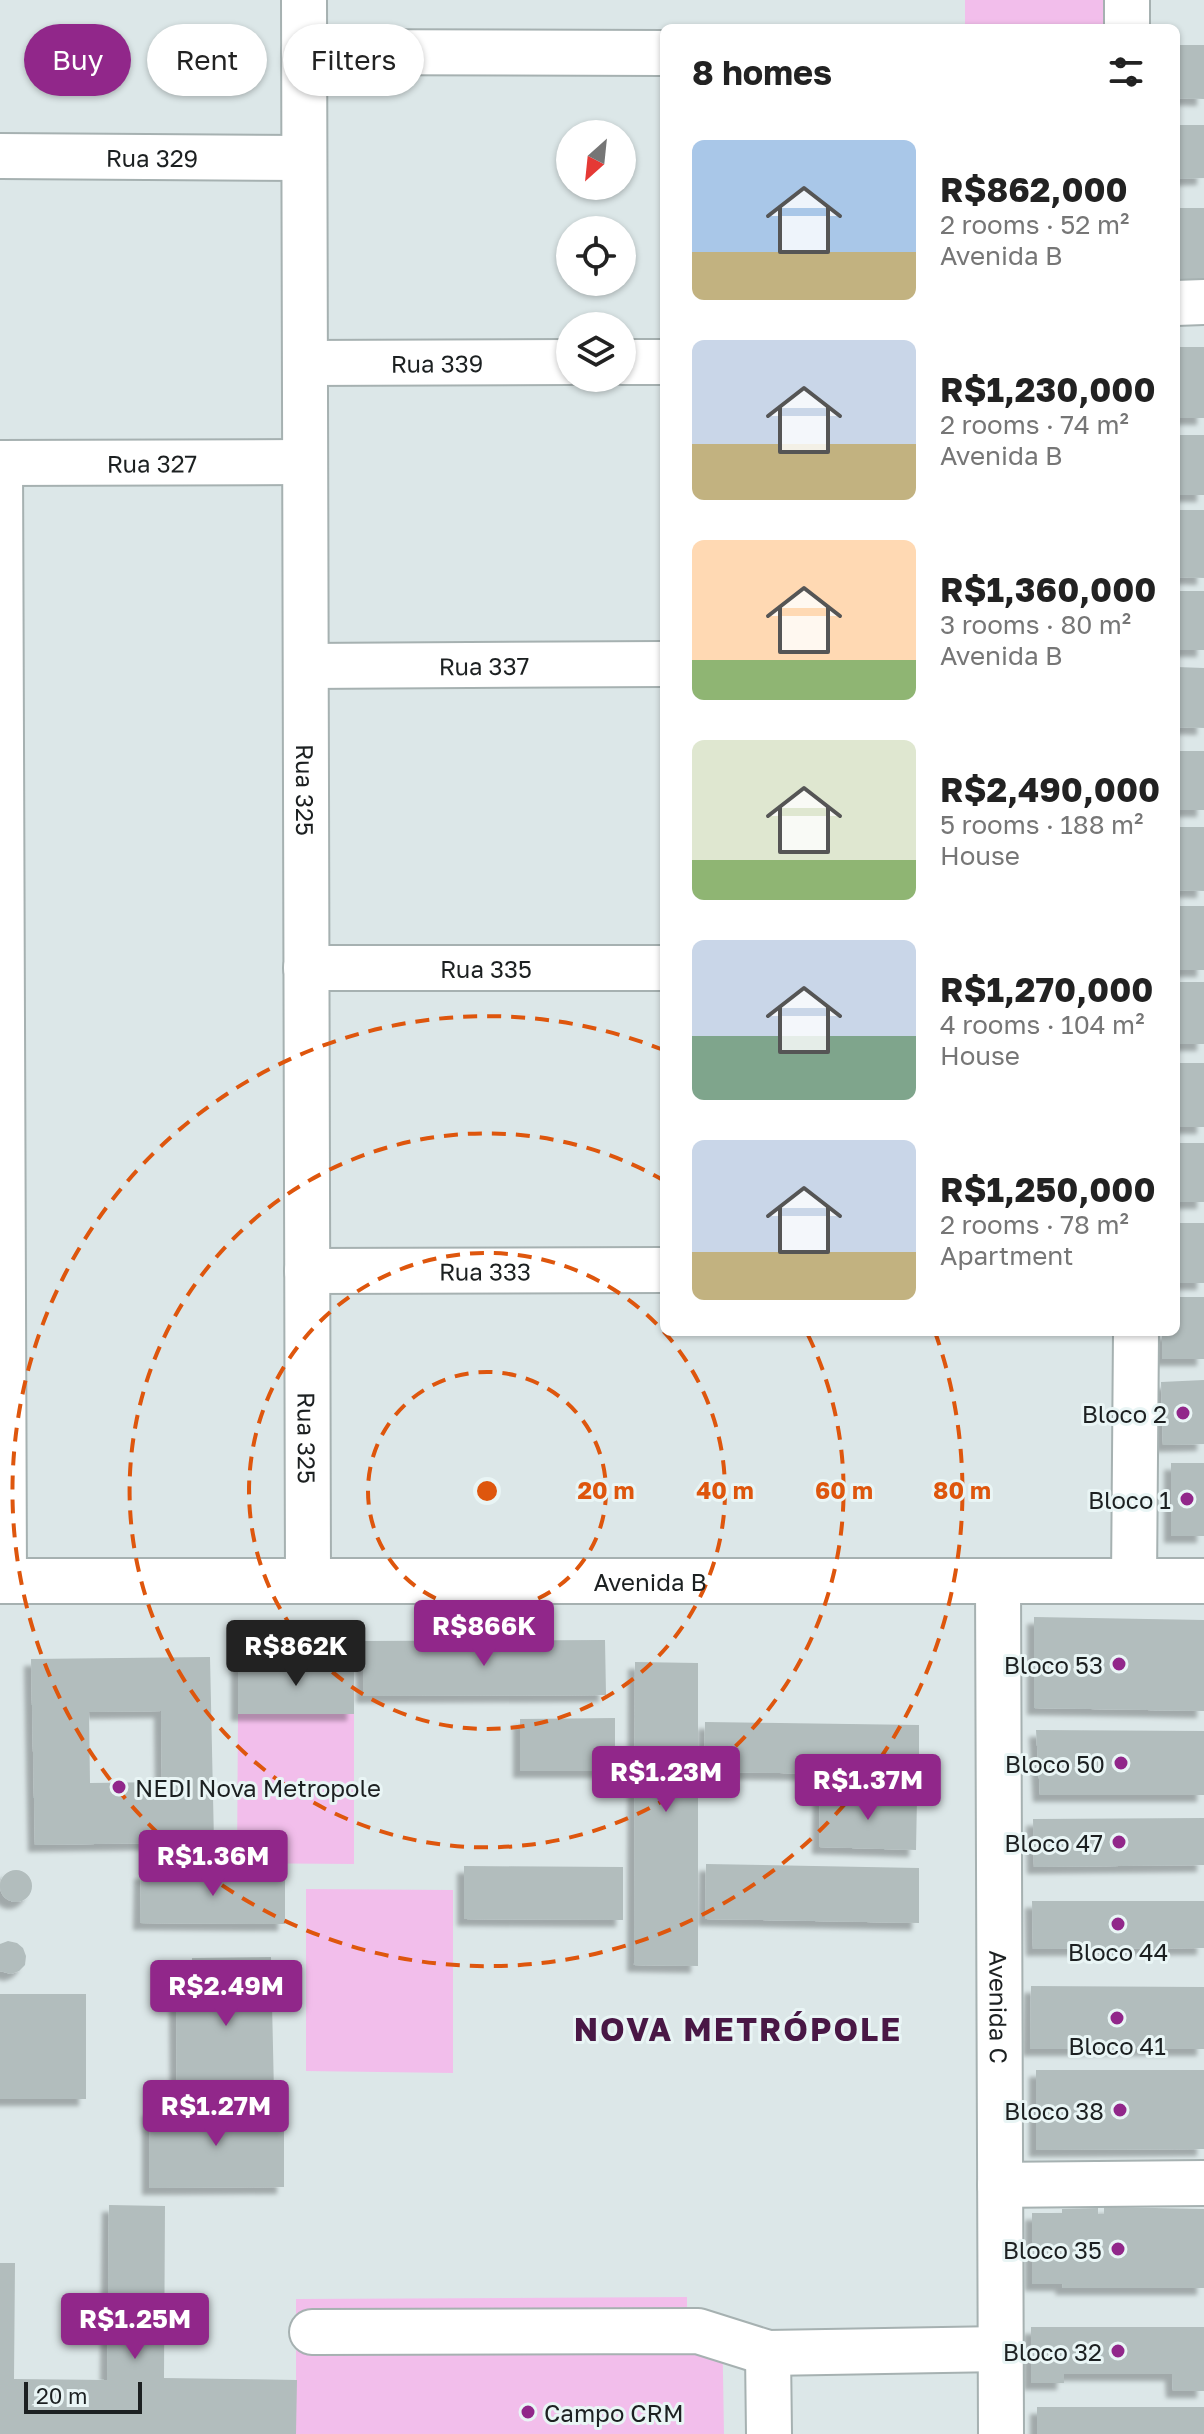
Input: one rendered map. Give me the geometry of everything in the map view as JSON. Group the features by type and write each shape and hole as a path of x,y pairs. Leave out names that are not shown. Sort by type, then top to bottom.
{"street":[{"name":"Rua 325","path":"304,0 304,24"},
{"path":"1127,0 1127,24"},
{"path":"424,52 660,53"},
{"name":"Rua 325","path":"304,96 308,1581"},
{"name":"Rua 329","path":"0,156 304,158"},
{"path":"1180,303 1204,302"},
{"name":"Rua 339","path":"305,363 556,362"},
{"path":"636,362 660,362"},
{"name":"Rua 327","path":"0,463 305,462"},
{"path":"0,463 2,1581"},
{"name":"Rua 337","path":"306,666 660,664"},
{"name":"Rua 335","path":"306,968 660,968"},
{"name":"Rua 333","path":"307,1271 660,1270"},
{"path":"1134,1581 1136,1336"},
{"name":"Avenida B","path":"2,1581 1204,1581"},
{"name":"Avenida C","path":"998,1581 1001,2434"},
{"path":"1000,2185 1204,2183"},
{"path":"312,2332 698,2331 768,2353 1001,2349"},
{"path":"768,2353 769,2434"}],"shaded area":[{"path":"965,0 1106,0 1106,24 965,24"},
{"path":"238,1714 354,1714 354,1864 237,1863"},
{"path":"306,1889 453,1890 453,2073 306,2071"},
{"path":"687,2297 687,2314 722,2315 724,2434 296,2434 296,2299"}],"building":[{"path":"1180,45 1204,45 1204,99 1180,98"},
{"path":"1180,125 1204,125 1204,178 1180,179"},
{"path":"1180,208 1204,208 1204,298 1180,298"},
{"path":"1180,347 1204,347 1204,418 1180,418"},
{"path":"1180,435 1204,435 1204,495 1180,495"},
{"path":"1180,510 1204,510 1204,578 1180,577"},
{"path":"1180,591 1204,591 1204,650 1180,650"},
{"path":"1180,667 1204,668 1204,728 1180,727"},
{"path":"1180,751 1204,751 1204,810 1180,810"},
{"path":"1180,827 1204,827 1204,891 1180,890"},
{"path":"1180,906 1204,906 1204,970 1180,970"},
{"path":"1180,982 1204,982 1204,1044 1180,1044"},
{"path":"1180,1063 1204,1063 1204,1127 1180,1127"},
{"path":"1180,1143 1204,1143 1204,1202 1180,1202"},
{"path":"1180,1223 1204,1223 1204,1283 1180,1283"},
{"path":"1180,1297 1204,1297 1204,1359 1162,1359 1162,1336 1180,1336"},
{"name":"Bloco 2","path":"1204,1380 1204,1444 1163,1445 1161,1382"},
{"name":"Bloco 1","path":"1171,1463 1204,1463 1204,1536 1171,1536"},
{"name":"Bloco 53","path":"1034,1617 1204,1620 1204,1711 1034,1708"},
{"path":"605,1640 606,1695 363,1696 363,1641"},
{"path":"210,1657 214,1842 35,1845 31,1659","holes":["161,1711 162,1782 90,1783 89,1712"]},
{"path":"238,1661 354,1662 354,1714 238,1714"},
{"path":"635,1662 698,1663 698,1966 634,1965"},
{"path":"615,1718 615,1771 520,1771 520,1719"},
{"path":"705,1722 919,1725 919,1775 704,1772"},
{"name":"Bloco 50","path":"1036,1730 1204,1731 1204,1795 1040,1795"},
{"path":"820,1794 917,1798 916,1850 819,1847"},
{"name":"Bloco 47","path":"1204,1818 1204,1865 1034,1867 1033,1819"},
{"path":"706,1864 919,1868 919,1923 705,1919"},
{"path":"464,1866 623,1867 623,1920 464,1919"},
{"path":"16,1870 27,1875 32,1886 27,1897 16,1902 5,1897 0,1886 5,1875"},
{"path":"141,1872 285,1874 285,1924 140,1923"},
{"name":"Bloco 44","path":"1032,1901 1204,1901 1204,1948 1033,1949"},
{"path":"8,1941 23,1948 26,1956 25,1965 11,1974 0,1971 0,1944"},
{"path":"271,1957 274,2093 177,2094 176,1997 192,1997 192,1958"},
{"name":"Bloco 41","path":"1031,1986 1204,1987 1204,2049 1030,2049"},
{"path":"0,1994 86,1994 86,2099 0,2099"},
{"name":"Bloco 38","path":"1036,2070 1204,2070 1204,2149 1036,2150"},
{"path":"149,2109 284,2109 284,2187 149,2188"},
{"path":"109,2205 165,2206 164,2378 297,2380 296,2434 0,2434 0,2263 15,2263 14,2379 107,2380"},
{"name":"Bloco 35","path":"1104,2207 1204,2209 1204,2288 1062,2288 1063,2284 1032,2284 1032,2213 1098,2208 1098,2214 1104,2214"},
{"name":"Bloco 32","path":"1031,2327 1204,2327 1204,2391 1173,2391 1172,2374 1064,2374 1064,2383 1031,2383"},
{"path":"1037,2407 1204,2407 1204,2434 1037,2434"}],"place":[{"name":"Bloco 2","path":"1183,1413"},
{"name":"Bloco 1","path":"1187,1499"},
{"name":"Bloco 53","path":"1119,1664"},
{"name":"Bloco 50","path":"1121,1763"},
{"name":"NEDI Nova Metropole","path":"119,1787"},
{"name":"Bloco 47","path":"1119,1842"},
{"name":"Bloco 44","path":"1118,1924"},
{"name":"Bloco 41","path":"1117,2018"},
{"name":"Bloco 38","path":"1120,2110"},
{"name":"Bloco 35","path":"1118,2249"},
{"name":"Bloco 32","path":"1118,2351"},
{"name":"Campo CRM","path":"528,2412"}],"district":[{"name":"NOVA METRÓPOLE","path":"738,2029"}]}
